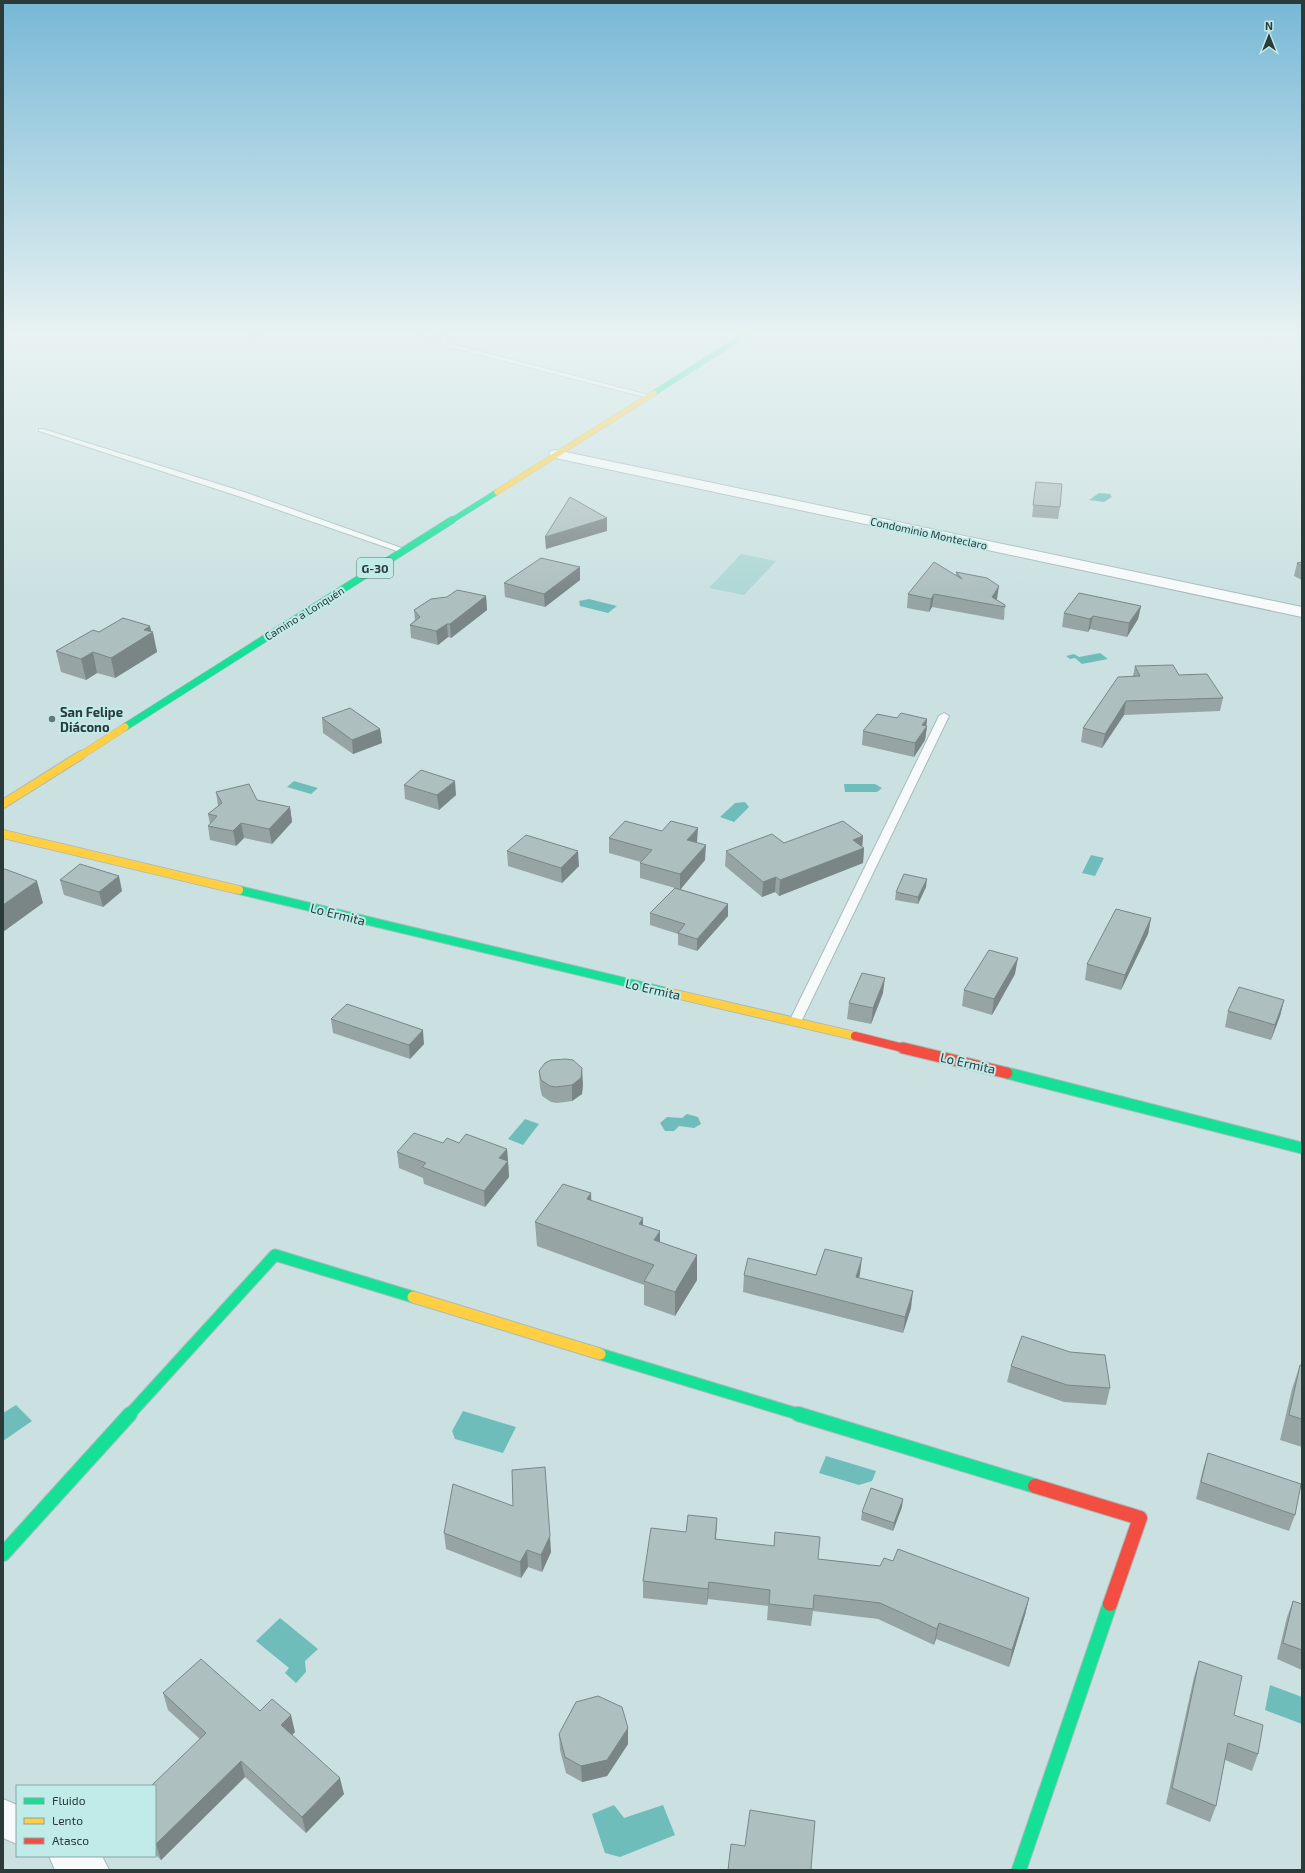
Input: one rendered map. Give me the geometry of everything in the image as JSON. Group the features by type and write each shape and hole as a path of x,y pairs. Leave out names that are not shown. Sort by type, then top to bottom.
{"street":[{"name":"Camino a Lonquén","path":"3,804 610,420"},
{"name":"Condominio Monteclaro","path":"556,454 1302,612"},
{"name":"Lo Ermita","path":"3,834 1005,1072 1302,1148"},
{"path":"3,1554 275,1255 1140,1518 1019,1870"},
{"path":"3,1817 16,1825"},
{"path":"69,1857 90,1870"}],"lane":[{"path":"41,430 237,493 403,550"},
{"path":"794,1022 944,716"}],"shaded area":[{"path":"741,554 776,561 744,595 709,588"}],"water":[{"path":"1099,493 1110,494 1112,497 1104,502 1089,500"},
{"path":"589,599 617,606 608,613 580,606 579,601"},
{"path":"1100,653 1108,659 1082,664 1075,658 1070,659 1066,656 1074,654 1079,657"},
{"path":"294,781 318,788 311,794 287,787"},
{"path":"844,784 875,784 882,788 877,792 845,792"},
{"path":"745,802 749,807 734,822 720,817 735,803"},
{"path":"1091,855 1104,858 1095,876 1082,873"},
{"path":"687,1114 698,1117 701,1124 694,1128 679,1126 674,1131 665,1131 660,1123 667,1117 682,1118"},
{"path":"525,1119 539,1124 523,1145 508,1139"},
{"path":"16,1405 32,1421 3,1441 3,1413"},
{"path":"463,1411 516,1427 503,1453 455,1439 452,1431"},
{"path":"826,1456 876,1471 872,1481 859,1485 819,1473"},
{"path":"280,1618 318,1649 305,1661 306,1672 296,1683 285,1673 289,1668 256,1641"},
{"path":"1270,1685 1302,1697 1302,1724 1265,1710"},
{"path":"614,1805 624,1818 663,1805 675,1835 620,1857 605,1853 592,1814"}],"building":[{"path":"1036,482 1062,484 1060,507 1033,505"},
{"path":"570,497 607,518 545,537"},
{"path":"541,558 580,567 544,594 504,583"},
{"path":"934,562 962,579 956,572 987,578 999,586 992,597 1005,605 1005,607 934,594 931,599 908,594"},
{"path":"457,590 486,596 450,624 447,624 436,631 410,625 420,617 414,610 431,599 447,597"},
{"path":"1079,593 1141,606 1129,623 1093,616 1090,619 1064,613"},
{"path":"123,618 150,626 144,630 153,632 111,658 93,652 81,659 56,651 93,630 99,632"},
{"path":"1173,665 1179,675 1207,674 1223,698 1126,701 1105,734 1083,728 1118,677 1140,676 1135,666"},
{"path":"350,708 380,729 352,740 322,718"},
{"path":"901,713 927,719 922,725 927,726 915,743 863,731 877,714 897,718"},
{"path":"421,770 455,781 437,795 404,785"},
{"path":"249,784 257,800 290,807 269,829 241,823 233,831 208,826 217,816 208,814 222,803 216,792"},
{"path":"625,821 662,831 671,821 698,828 687,840 706,845 680,874 640,863 652,850 609,838"},
{"path":"843,821 863,836 853,840 864,848 780,880 776,877 763,882 726,851 772,834 784,843"},
{"path":"526,835 578,851 561,868 507,851"},
{"path":"80,864 119,876 99,892 60,880"},
{"path":"5,869 37,881 3,905 3,870"},
{"path":"904,874 927,879 918,897 896,892"},
{"path":"675,888 728,904 697,939 678,933 685,924 650,913"},
{"path":"1116,909 1151,918 1125,975 1087,964"},
{"path":"989,950 1018,958 994,999 964,990"},
{"path":"862,973 885,978 873,1008 849,1003"},
{"path":"1239,987 1284,1000 1275,1025 1228,1011"},
{"path":"347,1004 423,1030 409,1045 331,1019"},
{"path":"551,1060 573,1060 582,1068 581,1078 572,1085 556,1087 550,1086 541,1080 539,1071 545,1063"},
{"path":"414,1133 443,1143 447,1138 459,1143 466,1134 507,1149 499,1158 508,1161 484,1191 422,1167 426,1163 397,1152"},
{"path":"563,1184 591,1193 587,1199 643,1218 639,1224 660,1231 654,1240 697,1255 675,1292 644,1281 654,1265 535,1222"},
{"path":"825,1249 862,1258 856,1277 913,1291 905,1317 744,1275 748,1258 816,1275"},
{"path":"1022,1336 1070,1352 1105,1355 1110,1388 1067,1385 1011,1366"},
{"path":"1300,1365 1302,1365 1302,1419 1289,1415"},
{"path":"1208,1453 1301,1484 1295,1515 1201,1482"},
{"path":"545,1467 550,1536 541,1555 527,1550 520,1562 444,1533 453,1484 513,1506 512,1470"},
{"path":"871,1488 903,1499 894,1523 862,1512"},
{"path":"688,1515 717,1518 715,1539 774,1546 775,1532 820,1537 818,1559 880,1566 884,1558 893,1561 898,1549 1029,1598 1012,1650 939,1623 937,1629 880,1603 814,1595 813,1609 769,1604 770,1590 709,1582 708,1589 643,1581 651,1528 686,1532"},
{"path":"1293,1601 1302,1604 1302,1650 1283,1643"},
{"path":"201,1659 260,1711 272,1699 291,1715 281,1725 340,1778 302,1817 241,1761 156,1844 156,1785 152,1785 206,1733 163,1693"},
{"path":"1199,1661 1242,1676 1234,1715 1263,1725 1258,1754 1228,1743 1216,1806 1172,1788"},
{"path":"598,1696 622,1707 628,1728 607,1760 581,1766 565,1757 559,1734 576,1702"},
{"path":"750,1810 815,1821 812,1870 728,1870 731,1844 745,1846"}],"traffic: fast":[{"path":"125,727 497,492"},
{"path":"239,890 667,992"},
{"path":"1007,1073 1302,1148"},
{"path":"3,1554 275,1255 413,1297"},
{"path":"600,1354 1035,1486"},
{"path":"1019,1870 1110,1604"}],"traffic: slow":[{"path":"497,492 611,420"},
{"path":"3,804 125,727"},
{"path":"3,834 239,890"},
{"path":"667,992 855,1036"},
{"path":"413,1297 600,1354"}],"traffic: jam":[{"path":"855,1036 1007,1073"},
{"path":"1035,1486 1140,1518 1110,1604"}],"place":[{"name":"San Felipe Diácono","path":"52,719"}]}
